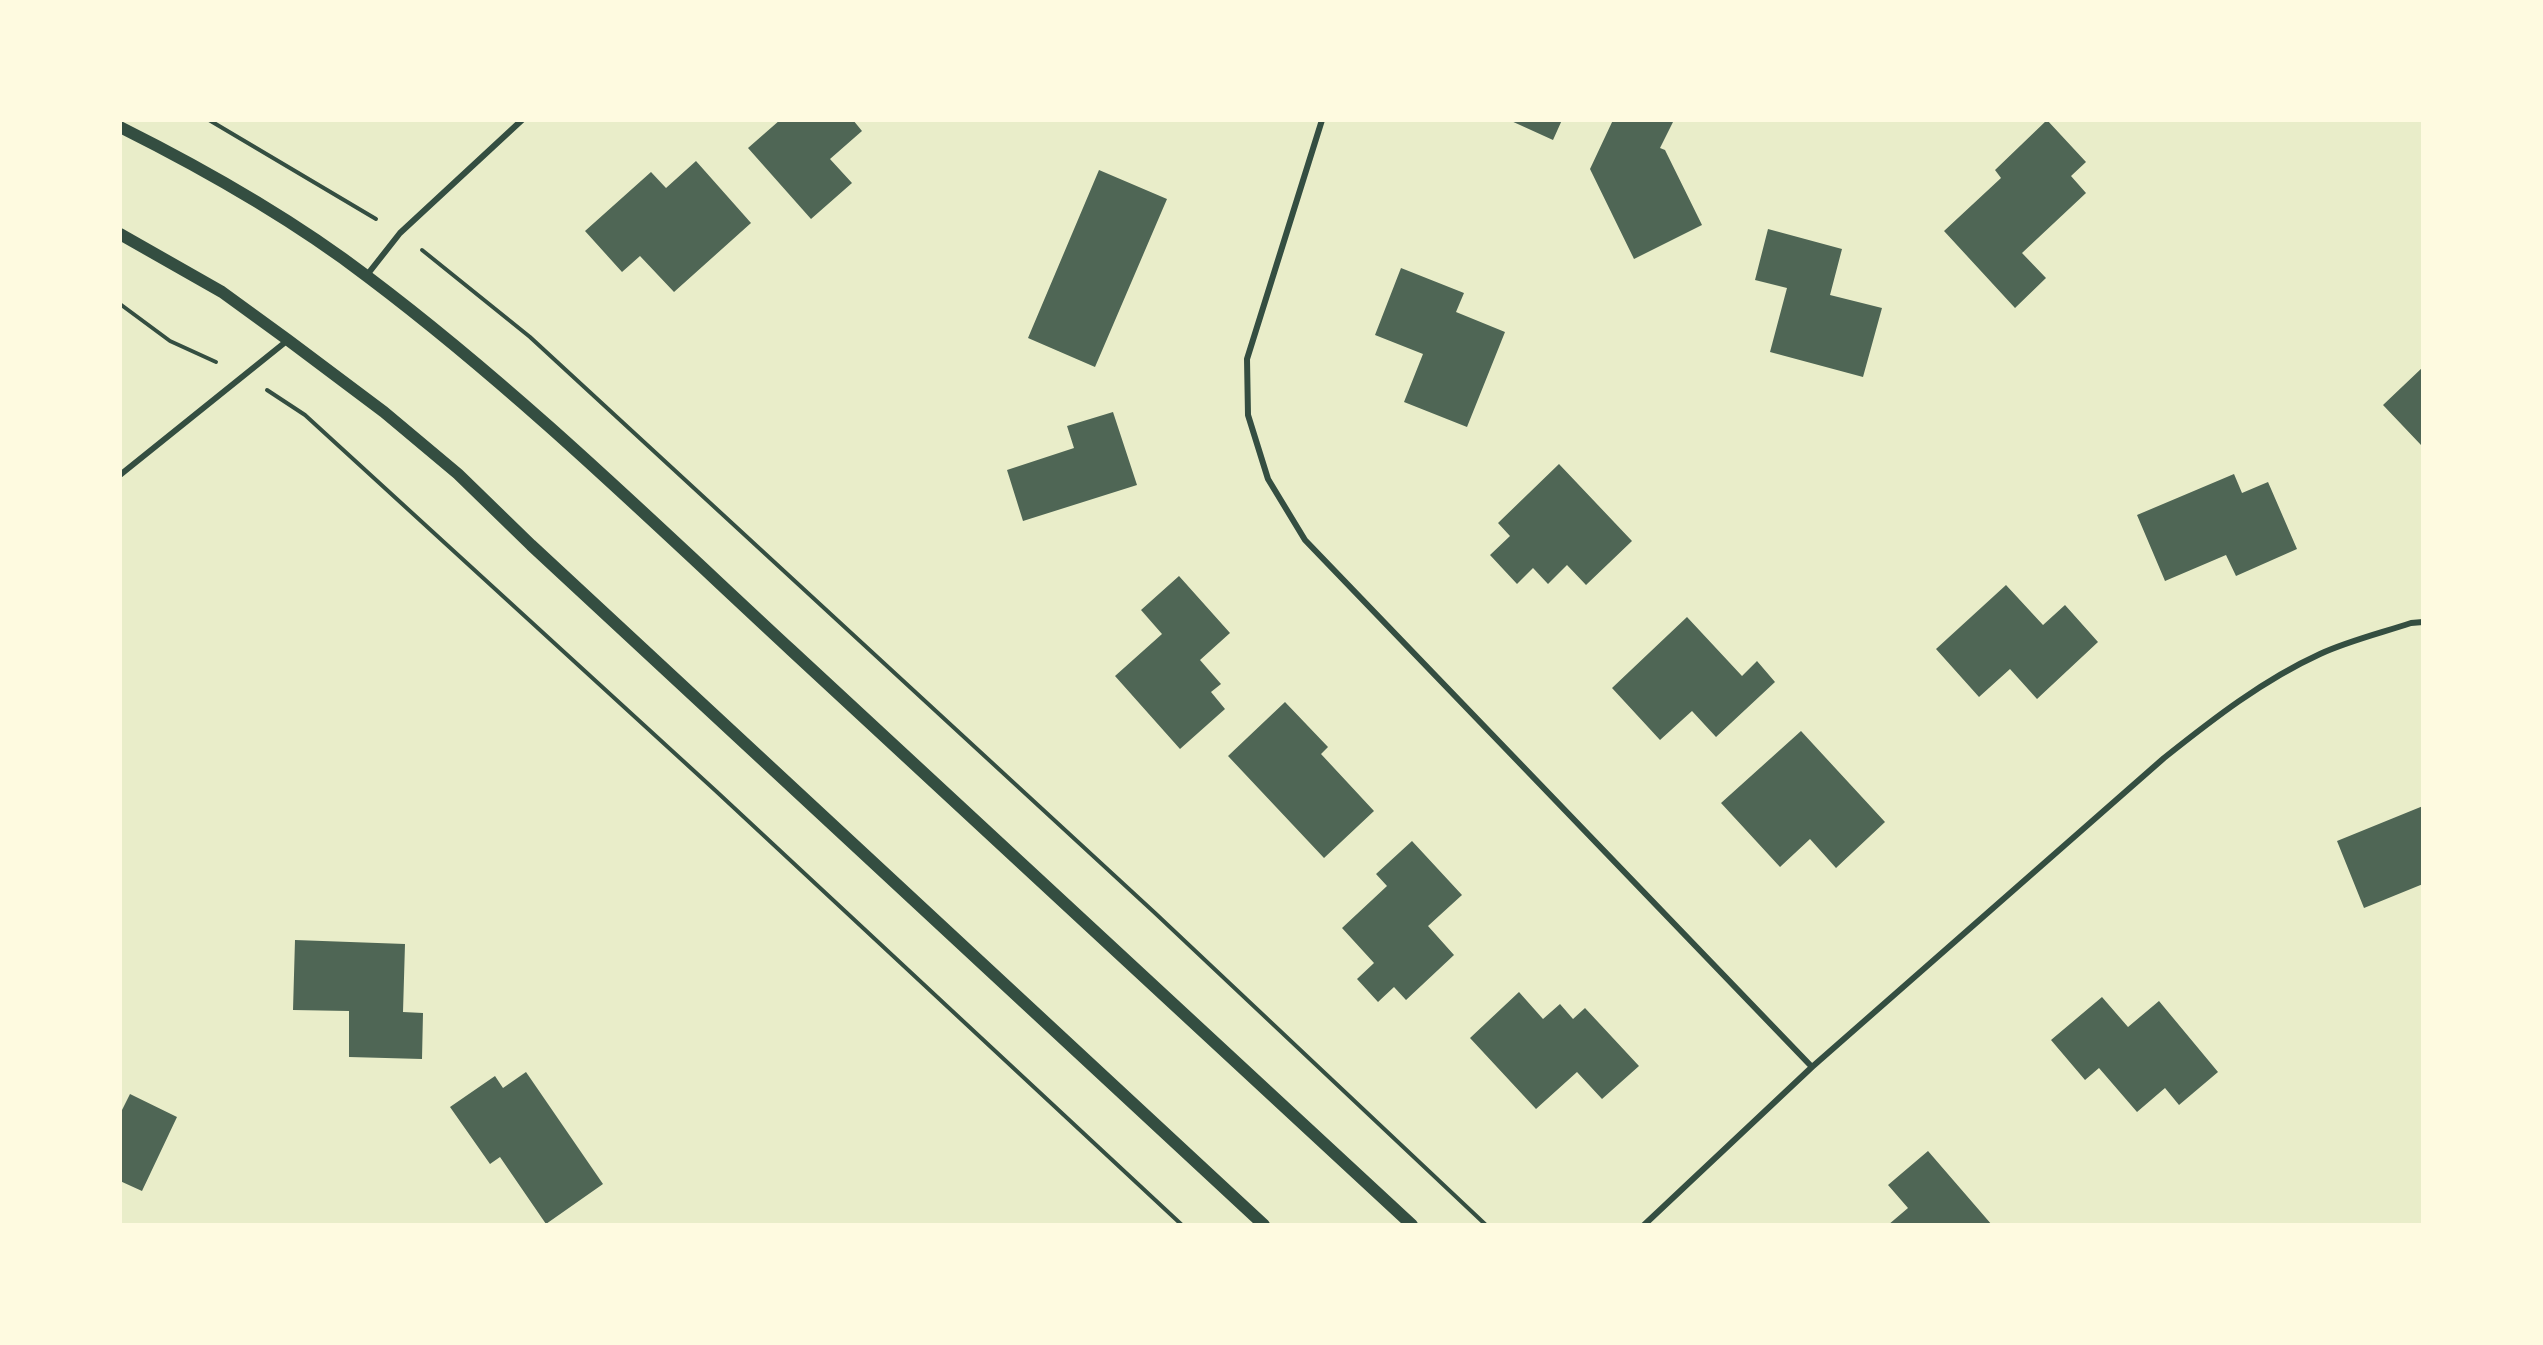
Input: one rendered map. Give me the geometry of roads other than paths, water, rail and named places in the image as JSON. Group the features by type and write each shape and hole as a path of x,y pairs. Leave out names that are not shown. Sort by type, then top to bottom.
{"main road":[{"path":"120,127 190,162 278,215 367,275 450,342 601,475 1412,1225"},
{"path":"120,234 222,292 384,412 458,474 531,545 1264,1225"}],"street":[{"path":"367,275 400,233 522,120"},
{"path":"1322,120 1247,359 1248,414 1268,479 1305,540 1812,1067"},
{"path":"120,475 288,340"},
{"path":"1644,1225 1812,1067 2164,758 2218,715 2269,681 2320,654 2423,621"}]}
